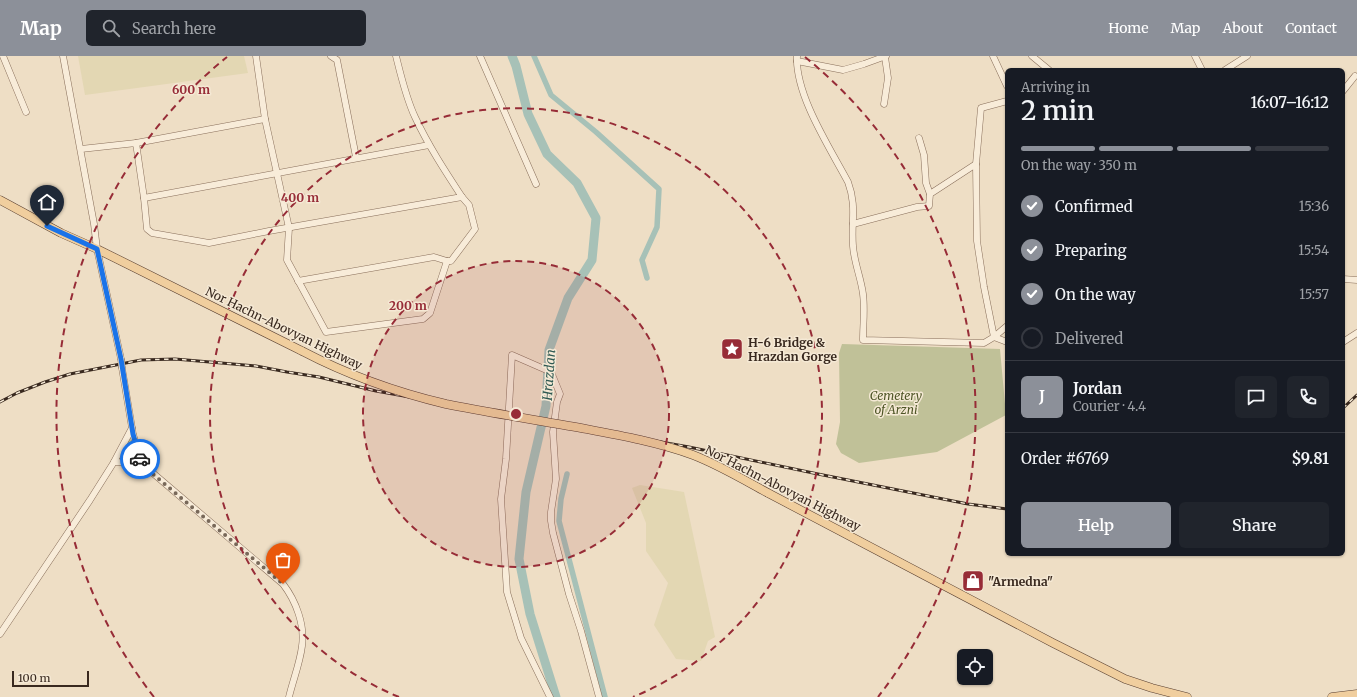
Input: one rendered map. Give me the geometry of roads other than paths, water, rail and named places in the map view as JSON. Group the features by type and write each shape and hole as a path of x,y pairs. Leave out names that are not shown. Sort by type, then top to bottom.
{"main road":[{"name":"Nor Hachn-Abovyan Highway","path":"0,200 61,233 97,249 332,366 371,382 413,396 455,405 627,436 667,447 712,463 1053,644 1125,679 1187,697"},
{"path":"1332,697 1354,694"}],"street":[{"path":"3,56 26,112"},
{"path":"63,56 81,149 97,249 121,359 132,428 141,464 283,584 291,594 301,624 302,645 289,697"},
{"path":"256,56 265,119 289,228 287,260 326,332 423,319 430,313 447,261"},
{"path":"331,56 337,60 356,157"},
{"path":"298,281 434,257 451,261 475,229 469,204 462,196 429,145 414,116 401,77 396,56"},
{"path":"480,56 536,184"},
{"path":"884,104 888,78 886,56 843,70 797,58 798,73 810,112 852,192 854,214 853,247 863,295 863,340 984,343 1005,328"},
{"path":"993,56 1005,82"},
{"path":"1032,56 1047,68"},
{"path":"1196,56 1201,68"},
{"path":"1228,68 1247,56"},
{"path":"1345,88 1355,76"},
{"path":"994,337 977,241 976,164 981,108 1005,102"},
{"path":"81,149 136,142 265,119"},
{"path":"853,224 917,207 929,206 930,194 926,183 924,155 919,138"},
{"path":"136,142 147,229 152,233 208,244 269,231 462,196"},
{"path":"144,198 277,174 356,157 429,145"},
{"path":"930,194 976,164"},
{"path":"1345,279 1357,280"},
{"path":"1345,341 1357,334"},
{"path":"994,337 1005,341"},
{"path":"550,697 521,638 507,592 501,500 506,459 512,355 551,372 560,394 557,402 553,432 556,479 551,521 569,594 599,697"},
{"path":"0,634 90,500 114,462 132,428"},
{"path":"114,462 141,464"},
{"path":"1342,697 1354,694"}],"waterway":[{"name":"Hrazdan","path":"512,56 528,114 547,154 577,183 596,218 592,260 568,298 549,350 546,406 526,492 519,559 530,614 556,697"},
{"path":"534,56 551,95 596,132 659,189 657,227 642,260 647,278"},
{"path":"567,474 561,499 559,521 605,697"}],"railway":[{"path":"0,402 17,393 70,374 141,360 175,359 256,366 319,377 376,391 689,447 968,504 1005,509"},
{"path":"1345,406 1357,395"}],"place":[{"name":"H-6 Bridge & Hrazdan Gorge","path":"732,349"},
{"name":"\"Armedna\"","path":"973,581"}],"park label":[{"name":"Cemetery of Arzni","path":"896,402"}]}
